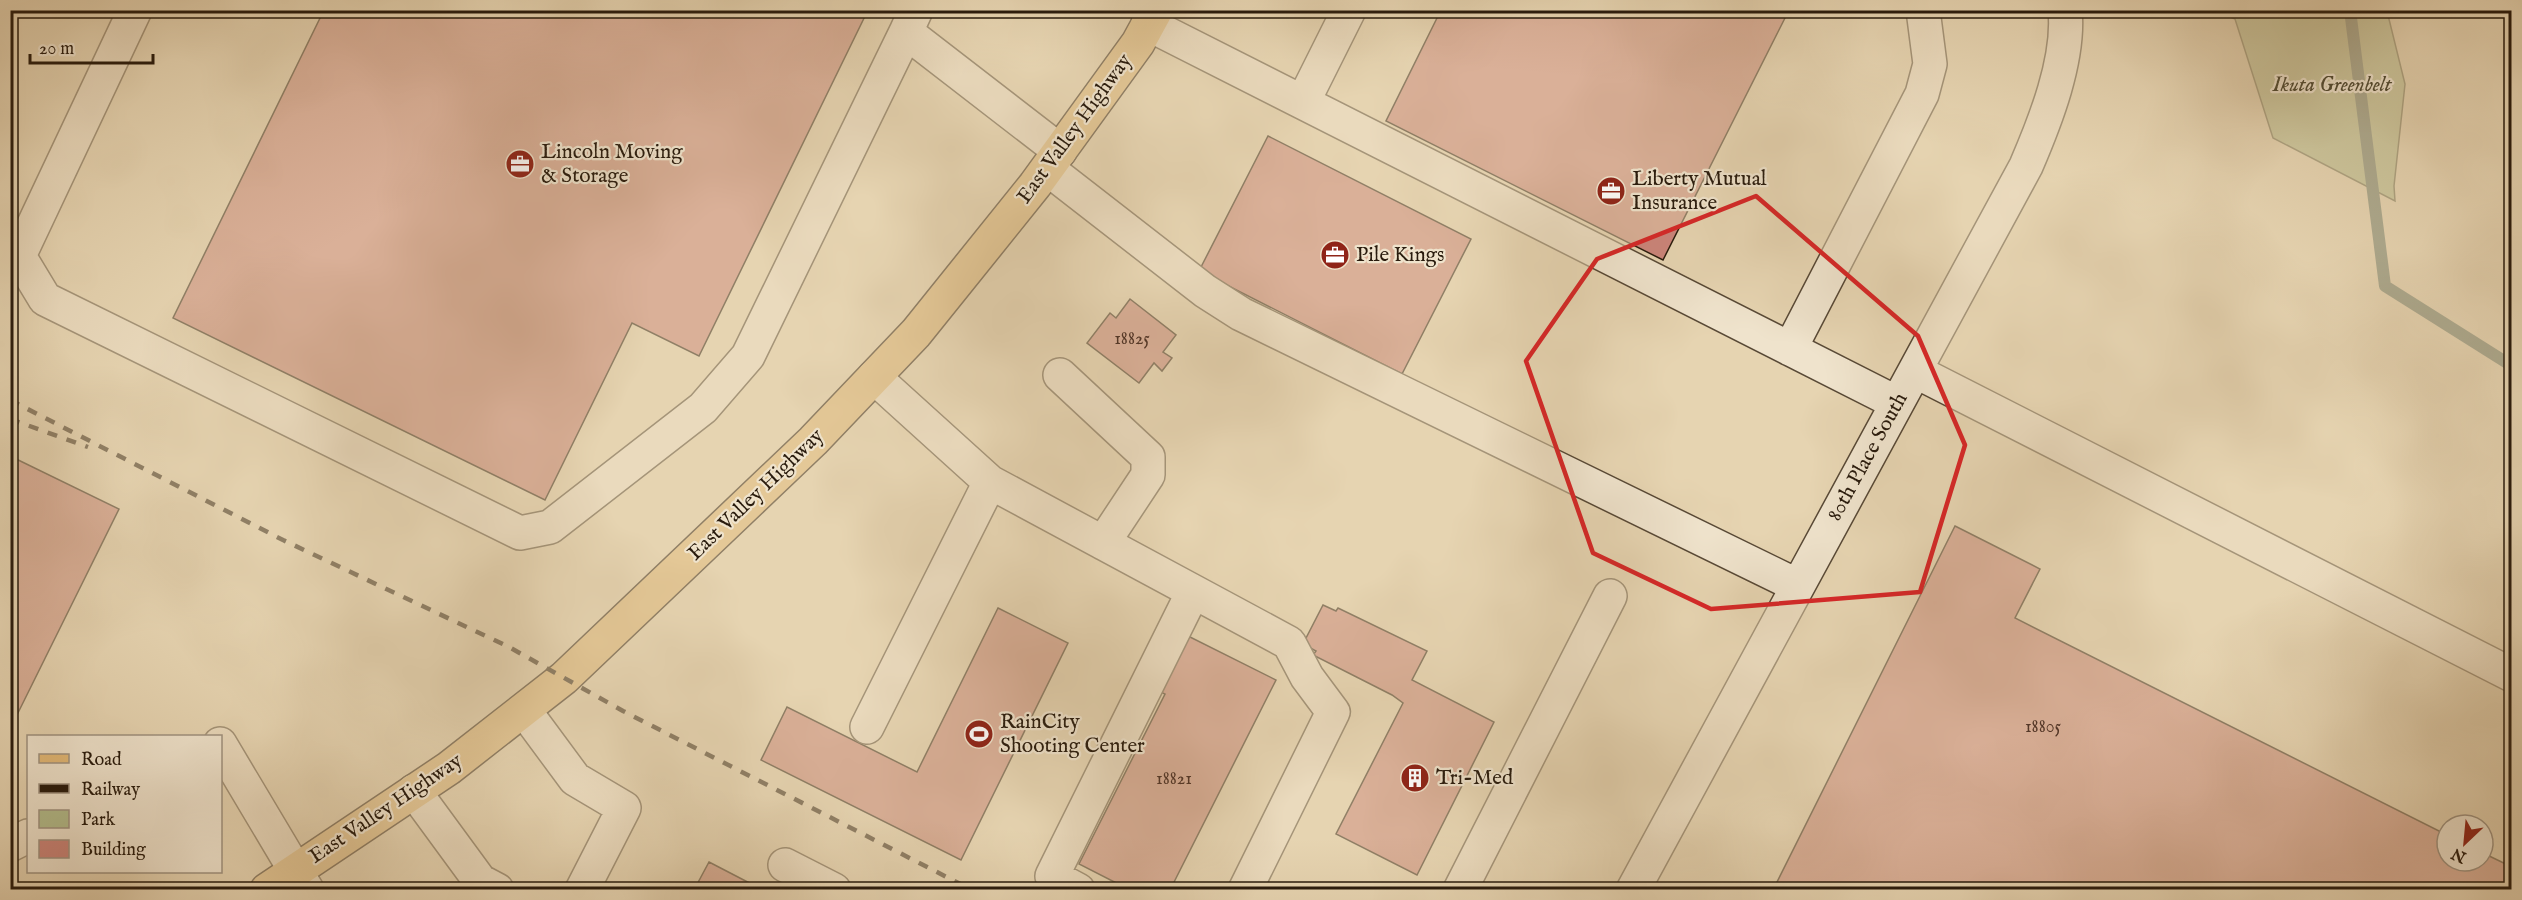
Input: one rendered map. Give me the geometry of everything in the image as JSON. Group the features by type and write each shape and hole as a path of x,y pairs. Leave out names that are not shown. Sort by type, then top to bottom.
{"main road":[{"name":"East Valley Highway","path":"267,890 302,880 414,791 450,768 564,678 813,441 916,333 1054,160 1138,43 1152,17"}],"street":[{"path":"135,10 19,256 45,299 520,533 550,527 703,408 748,356 911,21 1054,160 1205,291 1240,314 1798,586"},
{"path":"1303,102 1349,10"},
{"path":"1790,349 1922,94 1930,64 1923,10"},
{"name":"80th Place South","path":"1633,890 1915,371 2034,146 2047,116 2060,66 2065,10"},
{"path":"1152,17 1303,102 1897,403"},
{"path":"1915,371 2511,675"},
{"path":"1060,375 1149,458 1148,476 1102,543"},
{"path":"874,377 990,482 1289,643 1307,677 1333,712 1245,890"},
{"path":"867,727 990,482"},
{"path":"1078,890 1052,876 1192,592"},
{"path":"1460,890 1610,596"},
{"path":"524,710 575,779 624,808 582,890"},
{"path":"222,747 302,880"},
{"path":"414,791 480,881 497,890"},
{"path":"10,845 27,836"},
{"path":"785,865 834,890"}],"highlighted area":[{"path":"1756,196 1918,336 1965,445 1920,592 1711,609 1593,553 1526,361 1597,259"}],"green space":[{"name":"Ikuta Greenbelt","path":"2217,11 2387,11 2405,84 2394,186 2395,201 2273,138 2235,19"}],"building":[{"name":"Lincoln Moving & Storage","path":"324,10 868,10 699,356 632,323 545,500 173,318"},
{"name":"Liberty Mutual Insurance","path":"1441,10 1789,10 1663,260 1386,121"},
{"name":"Pile Kings","path":"1268,136 1471,239 1402,374 1199,271"},
{"path":"1130,299 1176,335 1163,352 1172,358 1162,371 1154,363 1139,383 1087,343 1110,313 1116,318"},
{"path":"10,456 119,509 10,729"},
{"path":"1955,526 2040,569 2015,618 2435,829 2435,873 2495,873 2495,859 2512,867 2512,890 1773,890"},
{"name":"Tri-Med","path":"1323,605 1336,611 1338,608 1427,651 1412,680 1494,722 1417,875 1336,834 1403,703 1392,695 1313,655 1316,651 1303,644"},
{"name":"RainCity Shooting Center","path":"998,608 1068,643 961,860 761,760 787,707 917,772"},
{"path":"1180,632 1276,680 1170,890 1130,890 1079,864 1165,694 1152,688"},
{"path":"709,862 763,890 694,890"}],"waterway":[{"path":"2350,10 2385,286 2512,366"}],"railway":[{"path":"10,400 283,540 509,647 623,711 972,890"},
{"path":"10,419 88,447"}],"place":[{"name":"Lincoln Moving & Storage","path":"520,164"},
{"name":"Liberty Mutual Insurance","path":"1611,191"},
{"name":"Pile Kings","path":"1335,255"},
{"name":"RainCity Shooting Center","path":"979,734"},
{"name":"Tri-Med","path":"1415,778"}]}
